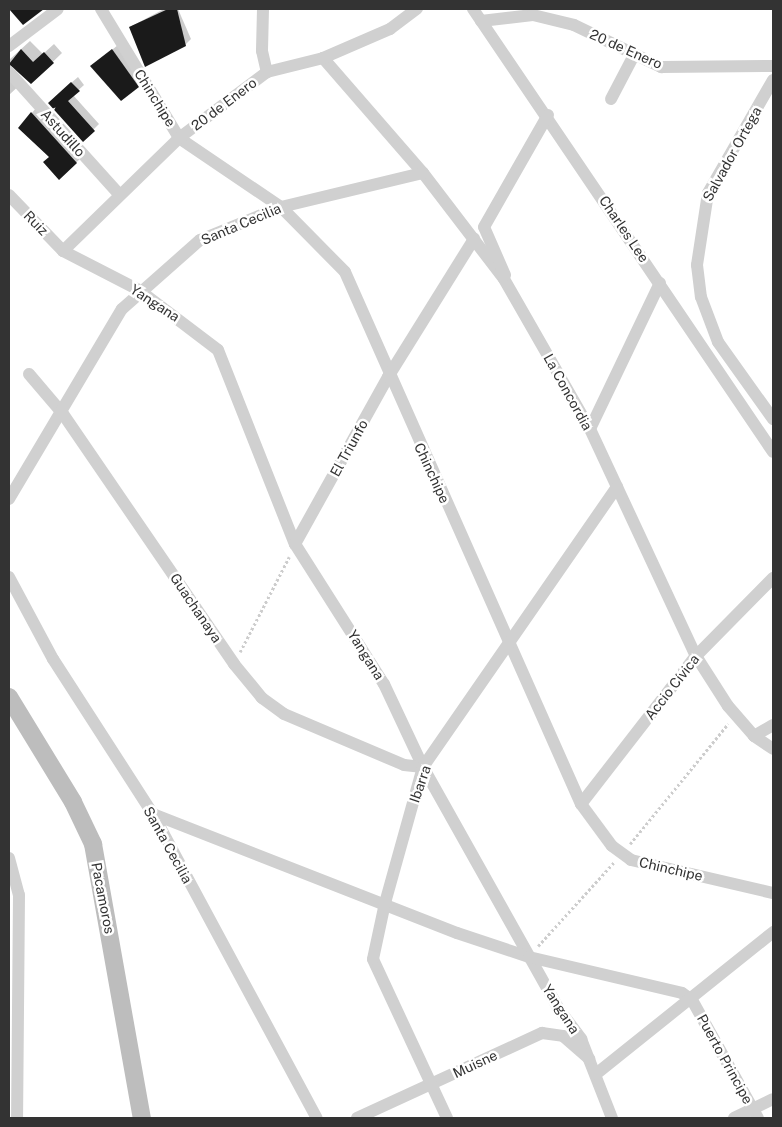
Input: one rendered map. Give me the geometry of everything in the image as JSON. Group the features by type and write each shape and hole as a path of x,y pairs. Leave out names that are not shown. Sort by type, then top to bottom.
{"street":[{"path":"9,46 58,9"},
{"name":"Chinchipe","path":"101,9 179,138 280,206 345,272 388,377 509,640 581,804 622,854 773,893"},
{"path":"263,9 262,51 267,72"},
{"name":"20 de Enero","path":"63,251 118,194 179,138 267,72 323,58 390,29 417,9"},
{"name":"Charles Lee","path":"473,9 548,114 773,452"},
{"name":"20 de Enero","path":"481,21 533,15 574,25 661,67 773,66"},
{"path":"611,99 634,55"},
{"name":"La Concordia","path":"323,58 423,173 504,279 590,429 696,656 736,715 754,736 773,749"},
{"name":"Astudillo","path":"9,72 118,194"},
{"name":"Salvador Ortega","path":"773,80 708,193 697,265 701,298 718,342 773,419"},
{"path":"504,279 505,270 484,227 548,114"},
{"name":"Santa Cecilia","path":"10,493 63,414 122,309 139,290 200,240 280,206 423,173"},
{"name":"Ruiz","path":"9,195 63,251"},
{"name":"El Triunfo","path":"295,544 388,377 474,239"},
{"name":"Yangana","path":"63,251 139,290 218,350 295,544 384,684 423,767 589,1059 612,1118"},
{"path":"590,429 660,283"},
{"name":"Guachanaya","path":"29,374 63,414 234,664 262,698 284,714 404,765 423,767"},
{"name":"Ibarra","path":"448,1118 373,959 385,903 423,767 509,640 617,487"},
{"name":"Santa Cecilia","path":"9,577 52,659 153,814 317,1118"},
{"name":"Accio Cívica","path":"581,804 696,656 773,578"},
{"name":"Pacamoros","path":"9,697 64,786 93,844 142,1118"},
{"path":"754,736 773,724"},
{"path":"153,814 529,956 682,993 692,1000"},
{"path":"9,858 19,895 17,1118"},
{"path":"596,1074 692,1000 773,932"},
{"name":"Puerto Principe","path":"692,1000 755,1114"},
{"name":"Muisne","path":"357,1118 553,1031 589,1059"},
{"path":"734,1118 755,1114 773,1099"}],"path":[{"path":"234,664 295,544"},
{"path":"529,956 622,854 736,715"}],"building":[{"path":"9,9 44,9 23,25"},
{"path":"168,9 177,9 186,46 145,67 129,27"},
{"path":"21,49 33,62 44,52 54,63 31,84 9,64"},
{"path":"112,49 139,87 121,101 90,66"},
{"path":"71,82 80,91 68,101 95,131 83,142 48,103"},
{"path":"31,112 77,163 59,180 43,162 49,157 18,128"}]}
